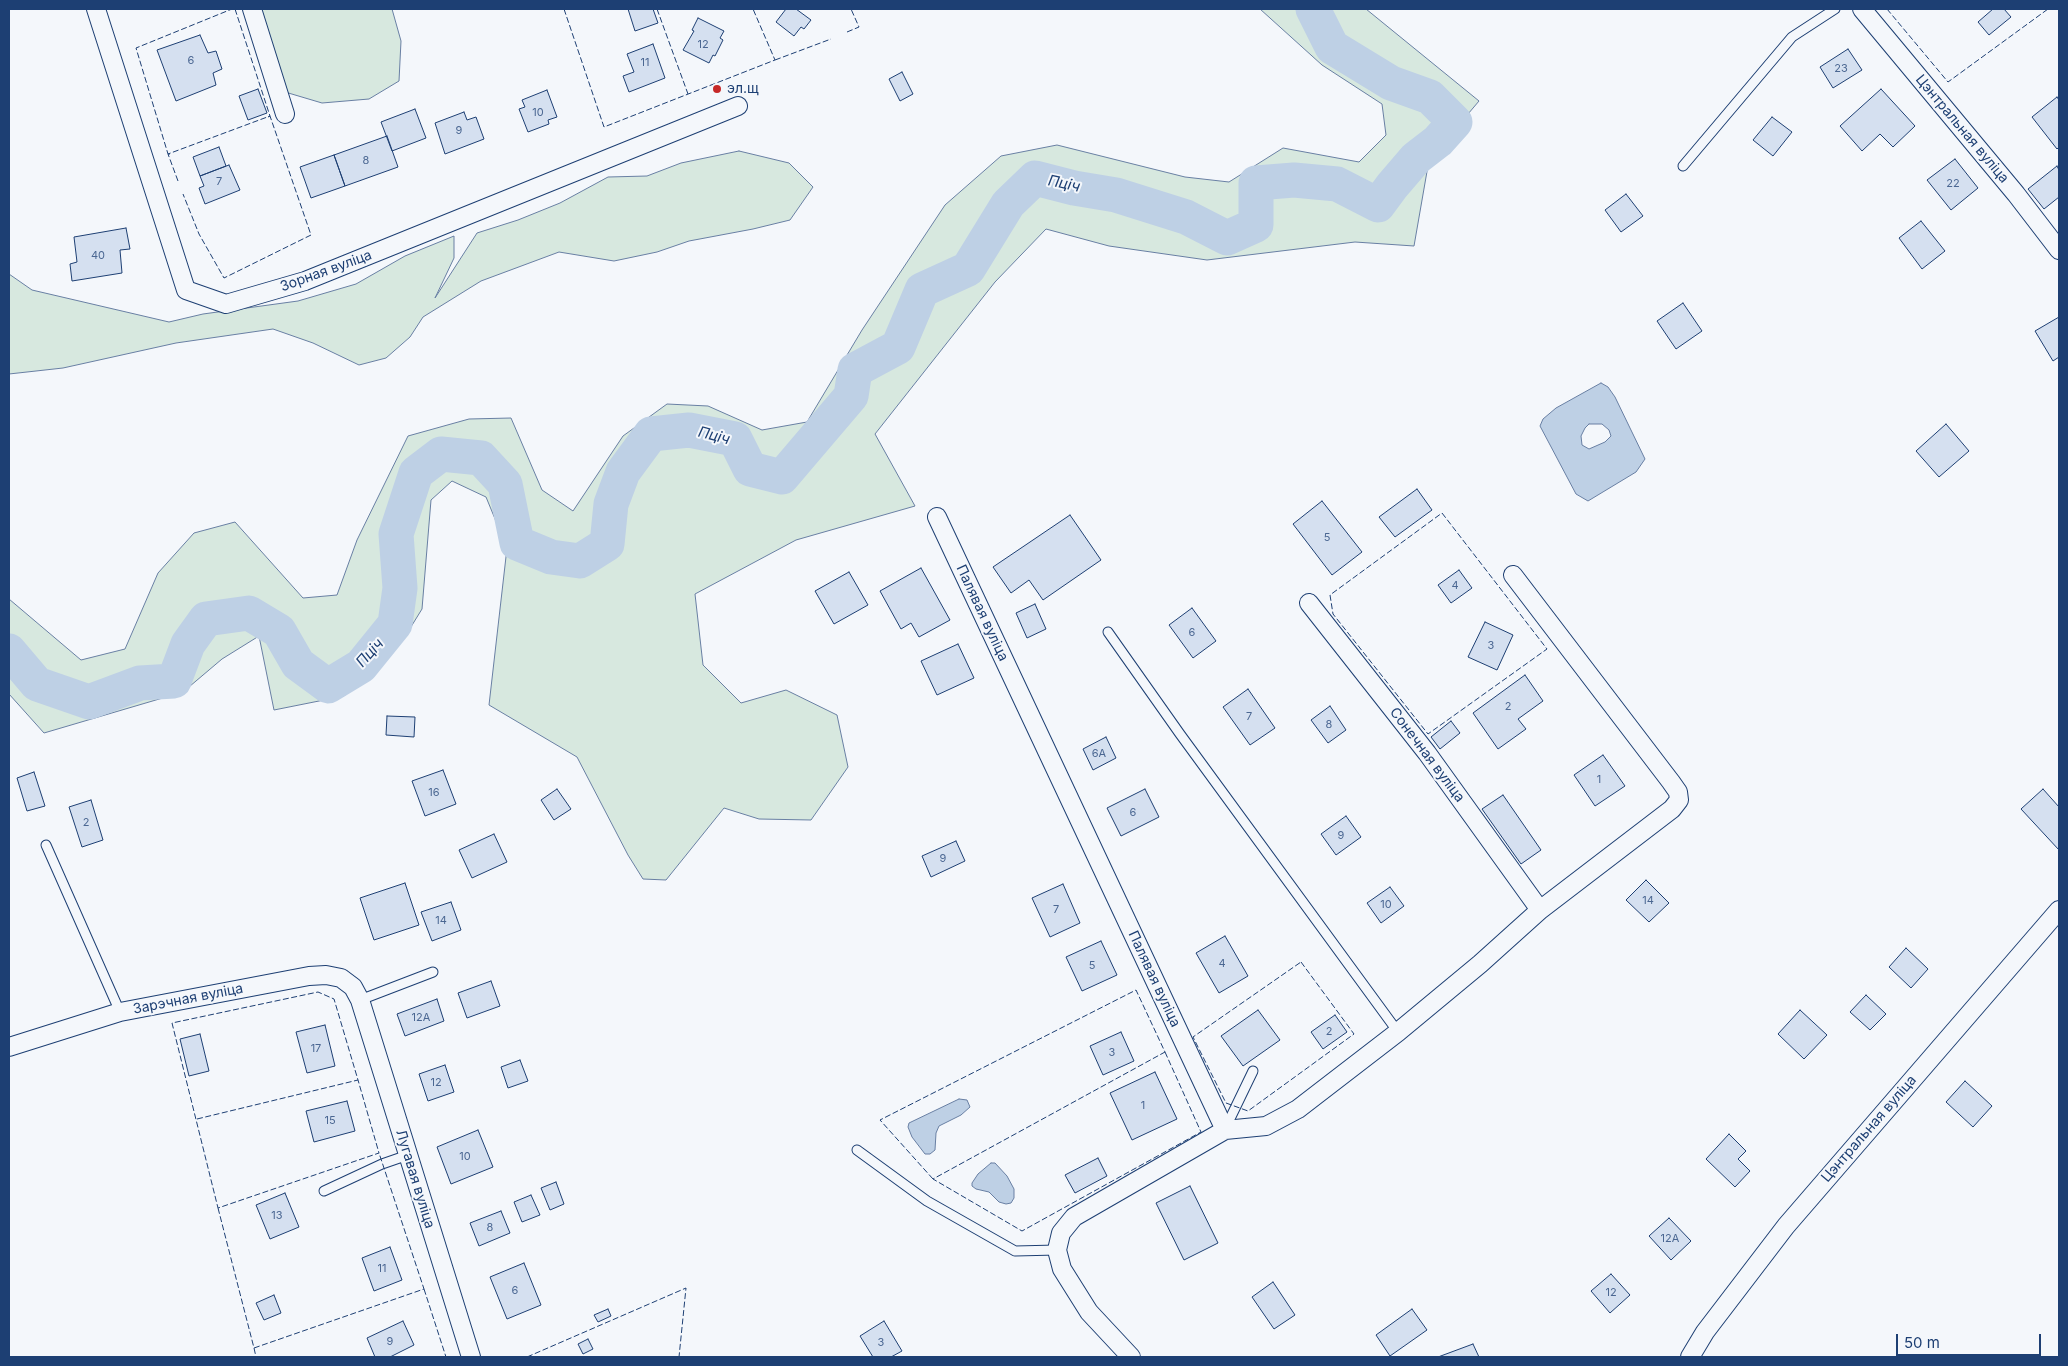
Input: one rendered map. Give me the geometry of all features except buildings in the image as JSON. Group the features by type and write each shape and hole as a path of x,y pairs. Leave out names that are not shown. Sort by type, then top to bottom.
{"street":[{"name":"Зорная вуліца","path":"96,9 186,290 226,304 306,281 738,106"},
{"path":"252,9 285,114"},
{"name":"Цэнтральная вуліца","path":"1862,9 2016,194 2059,250"},
{"name":"Палявая вуліца","path":"937,517 1225,1130"},
{"path":"1131,1357 1089,1312 1062,1270 1057,1250 1061,1233 1074,1217 1225,1130 1266,1126 1298,1109 1398,1032 1480,964 1540,910 1672,809 1679,800 1678,792 1513,575"},
{"name":"Сонечная вуліца","path":"1309,603 1427,753 1540,910"},
{"name":"Цэнтральная вуліца","path":"1690,1357 1705,1332 1786,1226 2059,910"},
{"name":"Зарэчная вуліца","path":"9,1047 120,1012 309,976 326,975 341,978 353,987 360,1000"},
{"name":"Лугавая вуліца","path":"360,1000 471,1357"}],"lane":[{"path":"1683,166 1792,37 1835,9"},
{"path":"1108,632 1180,734 1398,1032"},
{"path":"46,845 120,1012"},
{"path":"360,1000 433,972"},
{"path":"1225,1130 1253,1071"},
{"path":"857,1150 927,1201 1015,1251 1057,1250"},
{"path":"324,1191 382,1164 408,1155"}],"shaded area":[{"path":"252,9 392,9 401,41 399,81 369,99 322,103 285,92"},
{"path":"1260,9 1366,9 1479,101 1429,160 1414,246 1355,242 1207,260 1109,246 1046,229 995,282 875,434 915,506 796,540 695,594 703,665 741,703 786,690 837,715 848,767 811,820 759,819 724,808 666,880 643,879 628,855 577,757 489,705 507,548 486,497 452,481 431,500 422,609 401,643 344,696 274,710 259,636 222,659 183,692 44,733 9,694 9,599 81,660 125,649 158,573 194,533 235,522 303,598 337,595 357,540 408,436 469,419 511,418 542,490 573,511 623,436 667,404 708,406 762,430 807,422 862,330 945,205 1001,156 1057,145 1185,177 1229,182 1283,148 1359,162 1386,135 1382,104 1322,65"},
{"path":"739,151 789,163 813,187 790,220 689,241 657,252 614,261 559,252 481,281 423,317 410,337 386,358 359,365 313,343 273,329 176,343 63,368 9,374 9,274 32,290 169,322 203,314 298,301 356,284 405,256 454,236 454,258 435,298 477,233 518,220 560,203 608,177 647,176 681,163"}],"water":[{"path":"1601,383 1608,387 1615,397 1645,459 1636,472 1588,501 1576,494 1540,426 1543,419 1556,408","holes":["1589,424 1602,424 1609,430 1611,436 1605,442 1589,449 1582,445 1581,436 1585,428"]},
{"path":"959,1099 967,1100 970,1107 961,1115 939,1126 936,1133 935,1150 930,1154 925,1154 912,1137 908,1127 909,1123"},
{"path":"991,1163 995,1163 1007,1176 1014,1189 1014,1198 1011,1203 999,1202 989,1192 972,1186 978,1174"}],"waterway":[{"name":"Пціч","path":"9,651 37,684 89,702 140,683 174,681 188,644 206,619 249,613 279,631 298,664 328,686 361,666 395,624 400,588 396,534 416,473 441,454 481,458 505,484 517,543 551,557 580,561 607,544 611,504 623,472 651,434 689,430 735,439 750,469 782,477 851,396 855,370 898,347 922,290 968,269 1008,204 1035,178 1074,188 1116,195 1186,217 1227,238 1256,225 1256,183 1294,180 1337,184 1378,205 1416,158 1438,141 1455,122 1430,97 1391,83 1332,47 1313,9"}],"fence":[{"path":"170,154 168,154 136,48 232,9"},
{"path":"235,9 270,116 268,117"},
{"path":"564,9 604,127 775,60 753,9"},
{"path":"657,9 688,94"},
{"path":"847,32 859,27 851,9"},
{"path":"1887,9 1948,82 2048,9"},
{"path":"775,60 831,39"},
{"path":"178,181 168,154 270,116 311,235 224,278 199,234 183,194"},
{"path":"1442,513 1547,649 1428,734 1333,614 1330,595 1442,513"},
{"path":"1301,962 1354,1034 1248,1111 1226,1103 1193,1037 1301,962"},
{"path":"933,1179 880,1120 1136,990 1165,1052"},
{"path":"197,1119 358,1080 334,999 318,992 172,1023 218,1208 379,1153 358,1080"},
{"path":"1165,1052 1201,1132 1022,1231 933,1179 1165,1052"},
{"path":"218,1208 254,1348 424,1289 379,1153"},
{"path":"527,1357 686,1288 679,1357"},
{"path":"424,1289 446,1357"},
{"path":"254,1348 256,1357"}],"place":[{"name":"эл.щ","path":"717,89"}]}
